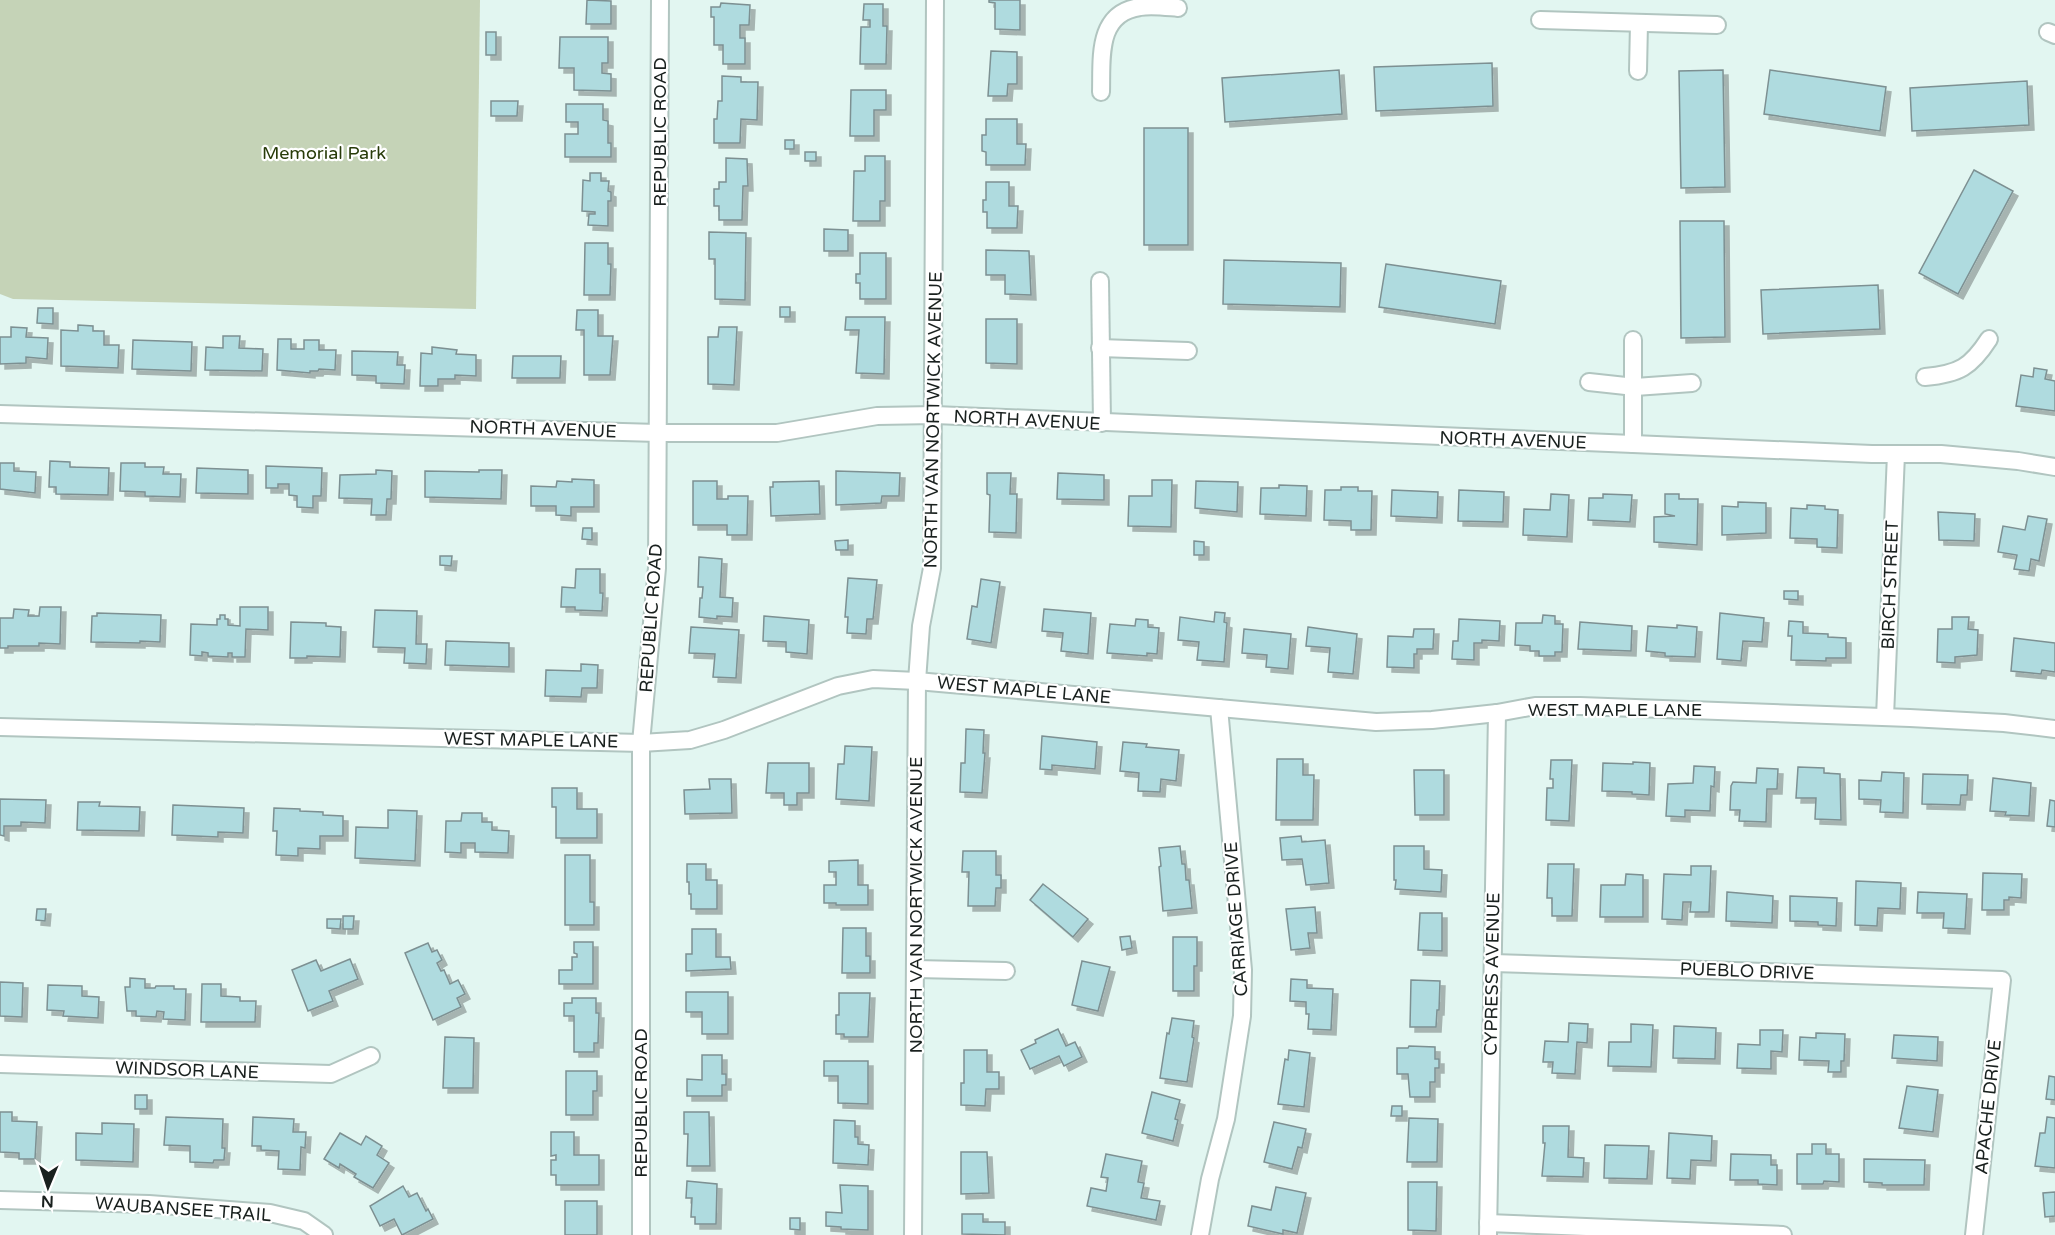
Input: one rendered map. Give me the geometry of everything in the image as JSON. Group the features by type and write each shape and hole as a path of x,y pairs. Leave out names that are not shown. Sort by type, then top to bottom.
{"street":[{"name":"REPUBLIC ROAD","path":"641,1235 641,743 657,568 660,0"},
{"name":"NORTH VAN NORTWICK AVENUE","path":"913,1235 917,681 921,626 932,568 935,0"},
{"path":"1101,92 1102,45 1111,24 1126,10 1141,6 1178,8"},
{"path":"1540,20 1717,25"},
{"path":"1638,71 1639,23"},
{"path":"1100,281 1102,423"},
{"path":"1925,376 1945,375 1965,368 1980,354 1989,339"},
{"path":"1633,444 1634,340"},
{"path":"1100,348 1188,351"},
{"path":"1590,382 1635,387 1692,383"},
{"name":"NORTH AVENUE","path":"0,414 658,433 777,433 877,416 934,415 1633,444 1941,454 2055,467"},
{"name":"BIRCH STREET","path":"1885,717 1896,454"},
{"name":"WEST MAPLE LANE","path":"0,728 641,743 690,740 724,730 838,686 873,679 1404,723 1497,713 1535,706 1580,706 1885,717 2004,723 2055,729"},
{"name":"CARRIAGE DRIVE","path":"1200,1235 1210,1179 1226,1119 1242,1016 1243,970 1219,708"},
{"name":"CYPRESS AVENUE","path":"1488,1229 1497,713"},
{"name":"PUEBLO DRIVE","path":"1492,963 2002,980"},
{"path":"916,969 1006,971"},
{"name":"APACHE DRIVE","path":"1974,1235 2002,980"},
{"name":"WINDSOR LANE","path":"0,1064 331,1074 371,1056"},
{"name":"WAUBANSEE TRAIL","path":"0,1200 149,1204 270,1213 304,1221 324,1235"},
{"path":"1488,1229 1783,1235"}],"green space":[{"name":"Memorial Park","path":"0,0 480,0 476,309 13,299 0,294"}],"building":[{"path":"587,0 611,1 611,24 586,24"},
{"path":"989,0 1020,0 1020,30 995,29 995,3"},
{"path":"721,3 750,5 749,25 740,25 740,38 745,38 745,64 723,64 723,45 714,45 714,17 711,17 711,7 720,7"},
{"path":"864,4 883,4 883,26 887,26 886,64 860,64 861,27 870,27 870,20 863,20"},
{"path":"486,32 496,32 496,55 486,55"},
{"path":"560,37 608,37 608,63 602,63 602,73 611,74 611,91 574,90 574,68 559,68"},
{"path":"991,51 1017,52 1017,84 1008,84 1007,96 988,96"},
{"path":"1492,63 1493,106 1376,111 1374,67"},
{"path":"1339,70 1342,114 1225,122 1222,78"},
{"path":"1723,70 1725,187 1681,188 1679,71"},
{"path":"1770,70 1886,87 1880,131 1764,114"},
{"path":"722,76 741,77 741,82 758,82 757,120 741,119 740,143 714,143 714,119 717,119 718,101 722,101"},
{"path":"2027,81 2029,125 1912,131 1910,88"},
{"path":"851,90 886,90 886,110 874,110 874,136 850,136"},
{"path":"491,101 518,101 517,116 491,116"},
{"path":"566,104 603,104 603,120 608,121 608,143 611,143 611,157 565,157 565,134 578,134 578,122 566,122"},
{"path":"986,119 1017,119 1017,144 1026,144 1025,165 986,165 986,152 982,151 982,135 986,135"},
{"path":"1144,128 1188,128 1188,245 1144,245"},
{"path":"785,140 794,140 794,149 785,149"},
{"path":"805,152 816,152 816,161 805,161"},
{"path":"865,156 885,156 885,201 880,201 880,221 853,221 854,171 865,171"},
{"path":"726,158 747,159 748,186 743,186 742,220 719,220 719,206 714,206 714,189 719,189 719,182 726,182"},
{"path":"1974,170 2013,191 1958,294 1919,273"},
{"path":"590,173 601,173 601,181 609,181 608,191 611,192 611,201 608,201 608,226 588,225 589,214 595,214 595,212 582,211 583,180 590,181"},
{"path":"986,182 1009,182 1009,206 1018,206 1017,228 987,228 987,212 983,212"},
{"path":"1680,221 1724,221 1725,337 1681,338"},
{"path":"824,229 848,230 848,251 824,251"},
{"path":"709,232 746,233 745,300 715,299 715,259 709,259"},
{"path":"585,243 608,243 608,264 611,264 610,295 584,295"},
{"path":"986,250 1029,251 1031,295 1005,294 1005,275 986,275"},
{"path":"860,253 886,253 886,299 860,299 860,283 856,283 856,274 860,274"},
{"path":"1224,260 1341,263 1340,307 1223,304"},
{"path":"1386,264 1501,281 1495,324 1379,307"},
{"path":"1878,285 1880,329 1763,334 1761,290"},
{"path":"780,307 790,307 790,317 780,317"},
{"path":"38,308 53,308 53,324 37,323"},
{"path":"577,310 598,310 598,336 613,336 610,375 584,375 584,330 576,330"},
{"path":"846,317 885,317 884,374 856,373 859,330 845,330"},
{"path":"986,319 1017,319 1017,364 986,363"},
{"path":"78,325 93,326 93,331 104,331 104,345 119,345 118,368 61,366 61,330 78,331"},
{"path":"11,327 27,328 26,337 48,338 47,359 26,357 26,363 0,364 0,337 11,337"},
{"path":"719,327 737,327 734,385 708,384 708,337 718,337"},
{"path":"223,336 240,336 239,348 263,349 262,371 205,370 206,347 223,348"},
{"path":"278,339 291,339 291,349 304,349 304,340 319,340 319,350 336,350 335,370 319,369 310,371 310,373 277,370"},
{"path":"133,340 192,342 191,371 132,369"},
{"path":"432,347 457,350 456,354 476,355 476,376 455,375 455,379 438,379 438,386 420,386 421,353 432,354"},
{"path":"352,351 398,352 397,365 405,365 404,384 376,383 376,376 352,375"},
{"path":"513,356 561,356 560,378 512,378"},
{"path":"2034,368 2047,370 2045,379 2055,381 2055,411 2016,406 2021,375 2033,377"},
{"path":"50,461 70,462 70,467 109,468 108,495 56,494 56,487 49,487"},
{"path":"0,463 14,463 14,471 36,472 35,493 0,489"},
{"path":"121,463 145,463 145,467 164,467 163,474 181,474 180,497 145,496 145,492 120,491"},
{"path":"266,466 322,468 321,496 313,496 313,508 297,507 297,496 289,495 289,484 278,484 278,488 266,488"},
{"path":"197,468 248,470 248,494 196,493"},
{"path":"376,470 392,471 391,499 387,499 386,515 371,515 372,499 339,498 340,475 376,474"},
{"path":"479,470 502,470 501,499 425,497 425,471 479,472"},
{"path":"836,471 900,473 899,496 882,496 881,503 836,505"},
{"path":"987,473 1011,473 1010,494 1017,494 1016,533 989,532 990,495 987,494"},
{"path":"1058,473 1104,475 1104,500 1057,499"},
{"path":"572,479 594,480 594,507 571,507 571,516 556,515 556,506 531,506 531,486 556,487 557,481 572,482"},
{"path":"1152,480 1172,480 1171,527 1128,526 1129,496 1152,496"},
{"path":"693,481 717,481 717,499 728,499 728,496 748,496 747,535 727,535 727,525 693,525"},
{"path":"819,481 820,514 771,516 770,487 773,487 773,482"},
{"path":"1196,481 1238,482 1237,512 1195,508"},
{"path":"1279,485 1307,486 1306,516 1260,514 1261,488 1279,488"},
{"path":"1341,487 1358,487 1358,491 1372,491 1371,530 1351,530 1351,521 1324,520 1325,490 1341,490"},
{"path":"1392,490 1438,492 1437,518 1391,516"},
{"path":"1459,490 1504,492 1503,522 1458,521"},
{"path":"1551,494 1569,495 1567,537 1523,535 1524,509 1550,510"},
{"path":"1603,494 1632,495 1630,522 1588,520 1589,498 1603,498"},
{"path":"1665,494 1679,494 1679,499 1698,499 1697,545 1654,542 1654,517 1675,516 1665,514"},
{"path":"1738,502 1766,503 1766,533 1722,535 1722,506 1738,507"},
{"path":"1807,505 1825,506 1825,509 1838,510 1837,548 1817,547 1817,539 1790,538 1791,508 1807,509"},
{"path":"1938,512 1975,514 1974,541 1939,540"},
{"path":"2028,516 2047,519 2039,561 2031,559 2029,571 2014,569 2017,555 1998,552 2003,526 2025,530"},
{"path":"583,528 592,528 592,540 582,539"},
{"path":"848,540 848,550 836,550 835,541"},
{"path":"1194,541 1204,542 1204,555 1194,555"},
{"path":"440,556 452,556 451,566 440,565"},
{"path":"699,557 722,559 720,597 733,598 732,617 717,616 717,619 699,617 703,587 698,587"},
{"path":"576,569 600,569 600,593 603,593 602,611 561,607 562,587 575,588"},
{"path":"848,578 877,580 873,619 867,619 866,634 847,633 848,617 845,617"},
{"path":"981,579 1000,582 991,643 967,639 972,606 977,607"},
{"path":"1784,591 1798,591 1798,600 1784,599"},
{"path":"40,607 61,607 60,644 39,643 39,646 0,648 0,618 13,618 14,609 29,610 28,616 39,616"},
{"path":"240,607 268,607 268,630 246,629 245,657 232,657 232,653 228,653 228,657 208,656 208,653 202,652 202,656 190,655 191,624 217,625 220,615 225,615 228,625 240,626"},
{"path":"1044,609 1091,613 1088,654 1061,651 1063,633 1042,631"},
{"path":"375,610 417,611 416,644 427,644 426,664 404,663 405,648 373,647"},
{"path":"1215,612 1225,613 1224,622 1227,623 1224,662 1197,660 1199,642 1178,640 1180,617 1214,622"},
{"path":"97,613 161,615 160,642 91,642 92,616 97,616"},
{"path":"1720,613 1764,618 1762,642 1743,641 1741,661 1717,659"},
{"path":"1543,615 1555,616 1555,624 1563,624 1562,652 1555,652 1555,656 1539,656 1539,651 1530,651 1530,646 1515,645 1516,623 1542,623"},
{"path":"764,616 809,620 807,654 786,652 786,642 763,641"},
{"path":"1952,617 1969,617 1968,629 1978,630 1977,655 1955,657 1955,663 1937,662 1938,629 1952,629"},
{"path":"1136,619 1148,620 1148,627 1159,628 1157,654 1147,653 1147,656 1107,653 1110,624 1135,626"},
{"path":"1459,619 1500,621 1499,641 1482,640 1482,643 1474,643 1474,660 1452,659 1453,641 1458,641"},
{"path":"1789,621 1803,622 1803,633 1828,634 1828,637 1846,638 1846,658 1826,658 1826,661 1791,660 1792,636 1788,636"},
{"path":"291,622 326,623 326,626 341,627 340,657 290,658"},
{"path":"1580,622 1632,626 1631,651 1578,649"},
{"path":"1677,625 1697,627 1695,657 1665,656 1665,653 1646,651 1648,626 1677,628"},
{"path":"691,627 739,630 736,678 713,677 715,654 689,653"},
{"path":"1308,627 1357,634 1353,674 1328,672 1330,648 1306,646"},
{"path":"1244,629 1291,634 1288,669 1266,667 1267,655 1242,653"},
{"path":"1414,629 1434,629 1433,649 1417,649 1417,654 1414,654 1414,668 1387,667 1388,636 1413,637"},
{"path":"2014,638 2055,643 2055,672 2042,670 2041,674 2011,671"},
{"path":"446,641 509,643 509,667 445,665"},
{"path":"581,664 598,665 597,688 582,688 581,697 545,696 546,670 581,671"},
{"path":"966,729 984,730 982,793 960,792 961,763 965,763"},
{"path":"1042,736 1097,742 1095,769 1052,765 1052,770 1040,769"},
{"path":"1123,742 1179,750 1176,781 1161,779 1160,792 1138,791 1139,773 1120,771"},
{"path":"845,746 872,747 869,801 836,799 838,764 844,764"},
{"path":"1277,759 1303,759 1303,775 1314,775 1313,820 1276,820"},
{"path":"1551,760 1572,760 1569,821 1546,820 1547,788 1553,788 1553,779 1550,779"},
{"path":"1633,762 1650,763 1649,795 1602,791 1603,763 1633,764"},
{"path":"768,763 809,763 809,793 797,793 797,805 784,805 784,793 766,793"},
{"path":"1694,766 1715,767 1714,787 1711,786 1710,811 1685,810 1685,817 1666,816 1668,784 1693,783"},
{"path":"1798,767 1824,768 1824,773 1840,774 1841,820 1815,819 1816,798 1796,798"},
{"path":"1757,768 1778,769 1777,789 1767,789 1766,822 1739,821 1740,810 1730,810 1731,786 1733,782 1756,783"},
{"path":"1414,770 1444,770 1444,815 1415,815"},
{"path":"1882,772 1904,773 1903,813 1880,812 1881,800 1859,799 1859,780 1881,781"},
{"path":"1923,774 1968,775 1967,795 1961,795 1960,805 1922,804"},
{"path":"1993,778 2031,783 2029,816 2005,815 2006,812 1990,811"},
{"path":"709,779 731,779 732,813 685,814 684,790 710,789"},
{"path":"552,788 577,788 577,809 597,809 597,838 556,838 556,807 552,807"},
{"path":"0,799 46,800 45,823 21,822 21,826 4,826 4,836 0,835"},
{"path":"2050,800 2055,801 2055,827 2047,826"},
{"path":"78,802 100,802 99,806 140,807 139,831 77,830"},
{"path":"173,805 244,808 243,833 218,832 218,837 172,835"},
{"path":"274,808 300,809 300,811 323,812 323,815 343,816 343,836 320,836 320,849 298,848 298,856 276,855 277,831 273,831"},
{"path":"388,810 417,811 415,861 355,858 356,827 388,828"},
{"path":"462,813 482,813 482,822 492,822 492,830 509,831 508,853 475,852 475,843 461,843 461,853 445,852 446,821 461,821"},
{"path":"1301,836 1302,842 1325,840 1329,883 1306,885 1302,859 1282,860 1280,838"},
{"path":"1180,846 1186,880 1189,880 1192,908 1163,911 1159,848"},
{"path":"1394,846 1424,846 1424,869 1442,870 1441,892 1395,889"},
{"path":"963,851 996,851 996,875 1001,875 1001,888 996,888 995,906 968,906 969,872 962,872"},
{"path":"565,855 590,855 590,902 594,902 594,925 565,925"},
{"path":"858,860 858,885 868,885 868,905 824,903 824,885 836,885 836,872 829,872 829,861"},
{"path":"687,864 706,864 706,880 717,880 717,909 691,909"},
{"path":"1548,864 1574,864 1572,916 1552,916 1552,898 1547,898"},
{"path":"1691,866 1711,866 1709,912 1690,912 1691,902 1683,902 1682,920 1662,919 1664,874 1691,875"},
{"path":"1983,873 2022,874 2021,898 2009,897 2009,900 2004,900 2004,910 1982,910"},
{"path":"1626,874 1643,875 1643,917 1600,917 1601,885 1625,885"},
{"path":"1856,881 1901,883 1900,909 1878,908 1877,926 1855,925"},
{"path":"1043,884 1088,919 1073,937 1030,900"},
{"path":"1727,892 1773,896 1772,923 1726,921"},
{"path":"1918,892 1967,894 1965,929 1943,928 1944,913 1917,913"},
{"path":"1790,896 1837,898 1836,926 1818,925 1818,922 1790,921"},
{"path":"1315,907 1317,933 1308,933 1310,948 1291,950 1286,909"},
{"path":"37,909 46,909 45,921 36,920"},
{"path":"1420,913 1442,913 1442,951 1418,950"},
{"path":"343,916 354,916 353,929 343,929"},
{"path":"327,919 341,919 340,929 327,928"},
{"path":"843,928 866,928 866,956 870,956 870,973 842,973"},
{"path":"692,929 716,929 716,957 730,957 731,969 686,971 686,954 692,954"},
{"path":"1130,936 1132,948 1122,950 1120,937"},
{"path":"1173,937 1197,937 1194,991 1173,991"},
{"path":"574,942 593,942 593,984 559,984 559,970 572,970 572,957 577,957 574,953"},
{"path":"428,943 432,952 437,950 442,960 437,963 441,971 444,970 450,984 458,980 465,994 457,998 461,1007 433,1020 405,953"},
{"path":"350,959 358,979 329,991 333,1001 308,1011 292,970 316,960 321,971"},
{"path":"1082,961 1110,967 1098,1011 1072,1005"},
{"path":"130,978 145,979 145,988 174,986 174,989 186,989 185,1020 163,1019 164,1012 157,1011 156,1017 136,1016 136,1011 127,1011 125,987 130,987"},
{"path":"1291,979 1307,980 1307,988 1333,989 1331,1030 1308,1029 1309,1014 1306,1014 1306,1002 1290,1001"},
{"path":"1411,980 1440,981 1436,1027 1410,1027"},
{"path":"0,982 23,983 22,1017 0,1016"},
{"path":"202,984 221,984 221,996 240,997 240,1001 256,1001 255,1022 201,1022"},
{"path":"48,985 82,986 82,996 99,997 98,1018 63,1016 64,1011 47,1010"},
{"path":"686,992 728,992 728,1034 702,1034 702,1012 686,1012"},
{"path":"839,993 870,993 868,1037 844,1037 844,1034 836,1034"},
{"path":"572,998 596,998 596,1013 599,1013 598,1043 594,1043 594,1052 574,1052 574,1016 564,1016 564,1003 572,1003"},
{"path":"1172,1018 1194,1021 1192,1037 1194,1038 1187,1082 1160,1078 1167,1033 1169,1034"},
{"path":"1569,1023 1588,1024 1587,1043 1577,1042 1575,1074 1552,1073 1553,1062 1543,1062 1545,1041 1568,1042"},
{"path":"1631,1024 1653,1025 1651,1067 1608,1066 1609,1042 1631,1042"},
{"path":"1674,1026 1716,1028 1715,1059 1673,1058"},
{"path":"1058,1029 1066,1046 1075,1042 1082,1057 1064,1066 1059,1056 1030,1069 1021,1050"},
{"path":"1760,1030 1783,1030 1782,1052 1771,1051 1771,1069 1737,1068 1738,1044 1760,1045"},
{"path":"1816,1033 1845,1034 1844,1061 1841,1061 1841,1072 1828,1072 1829,1061 1799,1060 1800,1037 1816,1038"},
{"path":"1894,1035 1938,1037 1937,1061 1892,1058"},
{"path":"445,1037 474,1038 473,1088 443,1088"},
{"path":"1409,1046 1435,1047 1435,1059 1439,1059 1439,1068 1435,1068 1435,1082 1430,1082 1430,1097 1410,1097 1408,1074 1397,1074 1397,1048 1408,1048"},
{"path":"964,1050 987,1050 987,1072 999,1072 999,1089 986,1089 985,1106 961,1105"},
{"path":"1289,1050 1310,1053 1304,1107 1278,1104 1285,1059 1288,1060"},
{"path":"702,1055 722,1055 722,1074 726,1074 726,1085 722,1085 722,1096 687,1096 687,1079 702,1080"},
{"path":"824,1061 868,1061 868,1104 838,1103 838,1076 824,1076"},
{"path":"566,1071 597,1071 597,1091 593,1091 593,1115 566,1115"},
{"path":"2049,1076 2055,1077 2055,1100 2046,1099"},
{"path":"1907,1086 1938,1090 1933,1132 1899,1128"},
{"path":"1152,1092 1180,1100 1173,1141 1142,1133"},
{"path":"135,1095 147,1095 147,1109 135,1109"},
{"path":"1392,1106 1402,1106 1402,1116 1391,1116"},
{"path":"0,1112 12,1112 12,1121 37,1122 35,1159 19,1159 19,1153 0,1152"},
{"path":"684,1112 709,1112 710,1166 687,1166 688,1134 684,1134"},
{"path":"166,1117 223,1119 224,1160 214,1160 213,1163 190,1162 190,1146 164,1145"},
{"path":"253,1117 294,1119 293,1132 306,1132 305,1148 301,1147 300,1170 278,1169 279,1151 261,1150 261,1146 252,1146"},
{"path":"2047,1117 2055,1118 2055,1168 2035,1166 2040,1133 2045,1133"},
{"path":"1409,1118 1438,1119 1437,1162 1407,1162"},
{"path":"834,1120 855,1121 855,1137 858,1137 858,1144 869,1145 868,1165 833,1163"},
{"path":"1274,1122 1306,1129 1302,1148 1298,1147 1292,1169 1264,1162"},
{"path":"102,1123 134,1124 133,1162 76,1160 76,1133 102,1134"},
{"path":"1543,1126 1569,1126 1568,1157 1584,1158 1583,1177 1542,1176 1545,1143 1543,1143"},
{"path":"551,1132 574,1132 574,1155 599,1155 599,1185 556,1185 556,1175 551,1175 551,1160 556,1160 556,1155 551,1156"},
{"path":"340,1133 361,1145 366,1136 382,1146 377,1155 389,1163 373,1188 354,1177 356,1174 340,1164 339,1168 324,1159"},
{"path":"1669,1133 1712,1136 1711,1161 1691,1160 1690,1179 1667,1178"},
{"path":"1812,1144 1826,1144 1826,1154 1839,1154 1839,1182 1797,1184 1797,1154 1812,1154"},
{"path":"1605,1145 1649,1146 1647,1179 1604,1178"},
{"path":"961,1152 987,1152 989,1193 961,1194"},
{"path":"1106,1154 1142,1161 1138,1182 1144,1183 1141,1198 1160,1201 1156,1220 1087,1206 1091,1188 1106,1191 1108,1178 1101,1177"},
{"path":"1731,1154 1771,1155 1771,1165 1777,1165 1777,1185 1758,1184 1758,1180 1730,1180"},
{"path":"1864,1159 1925,1160 1924,1185 1882,1185 1882,1183 1864,1182"},
{"path":"687,1181 717,1184 716,1224 695,1224 695,1217 691,1217 692,1198 686,1198"},
{"path":"1408,1182 1437,1182 1436,1231 1408,1230"},
{"path":"840,1185 868,1186 868,1230 826,1226 826,1212 842,1213"},
{"path":"403,1186 409,1197 417,1193 433,1219 402,1235 394,1219 380,1226 370,1206"},
{"path":"1276,1187 1306,1193 1297,1233 1283,1230 1283,1234 1248,1226 1252,1206 1271,1210"},
{"path":"2055,1192 2055,1216 2045,1217 2043,1193"},
{"path":"565,1201 597,1201 597,1235 565,1235"},
{"path":"962,1214 983,1214 983,1222 1005,1222 1005,1235 962,1234"},
{"path":"790,1218 800,1218 800,1230 790,1229"}]}
